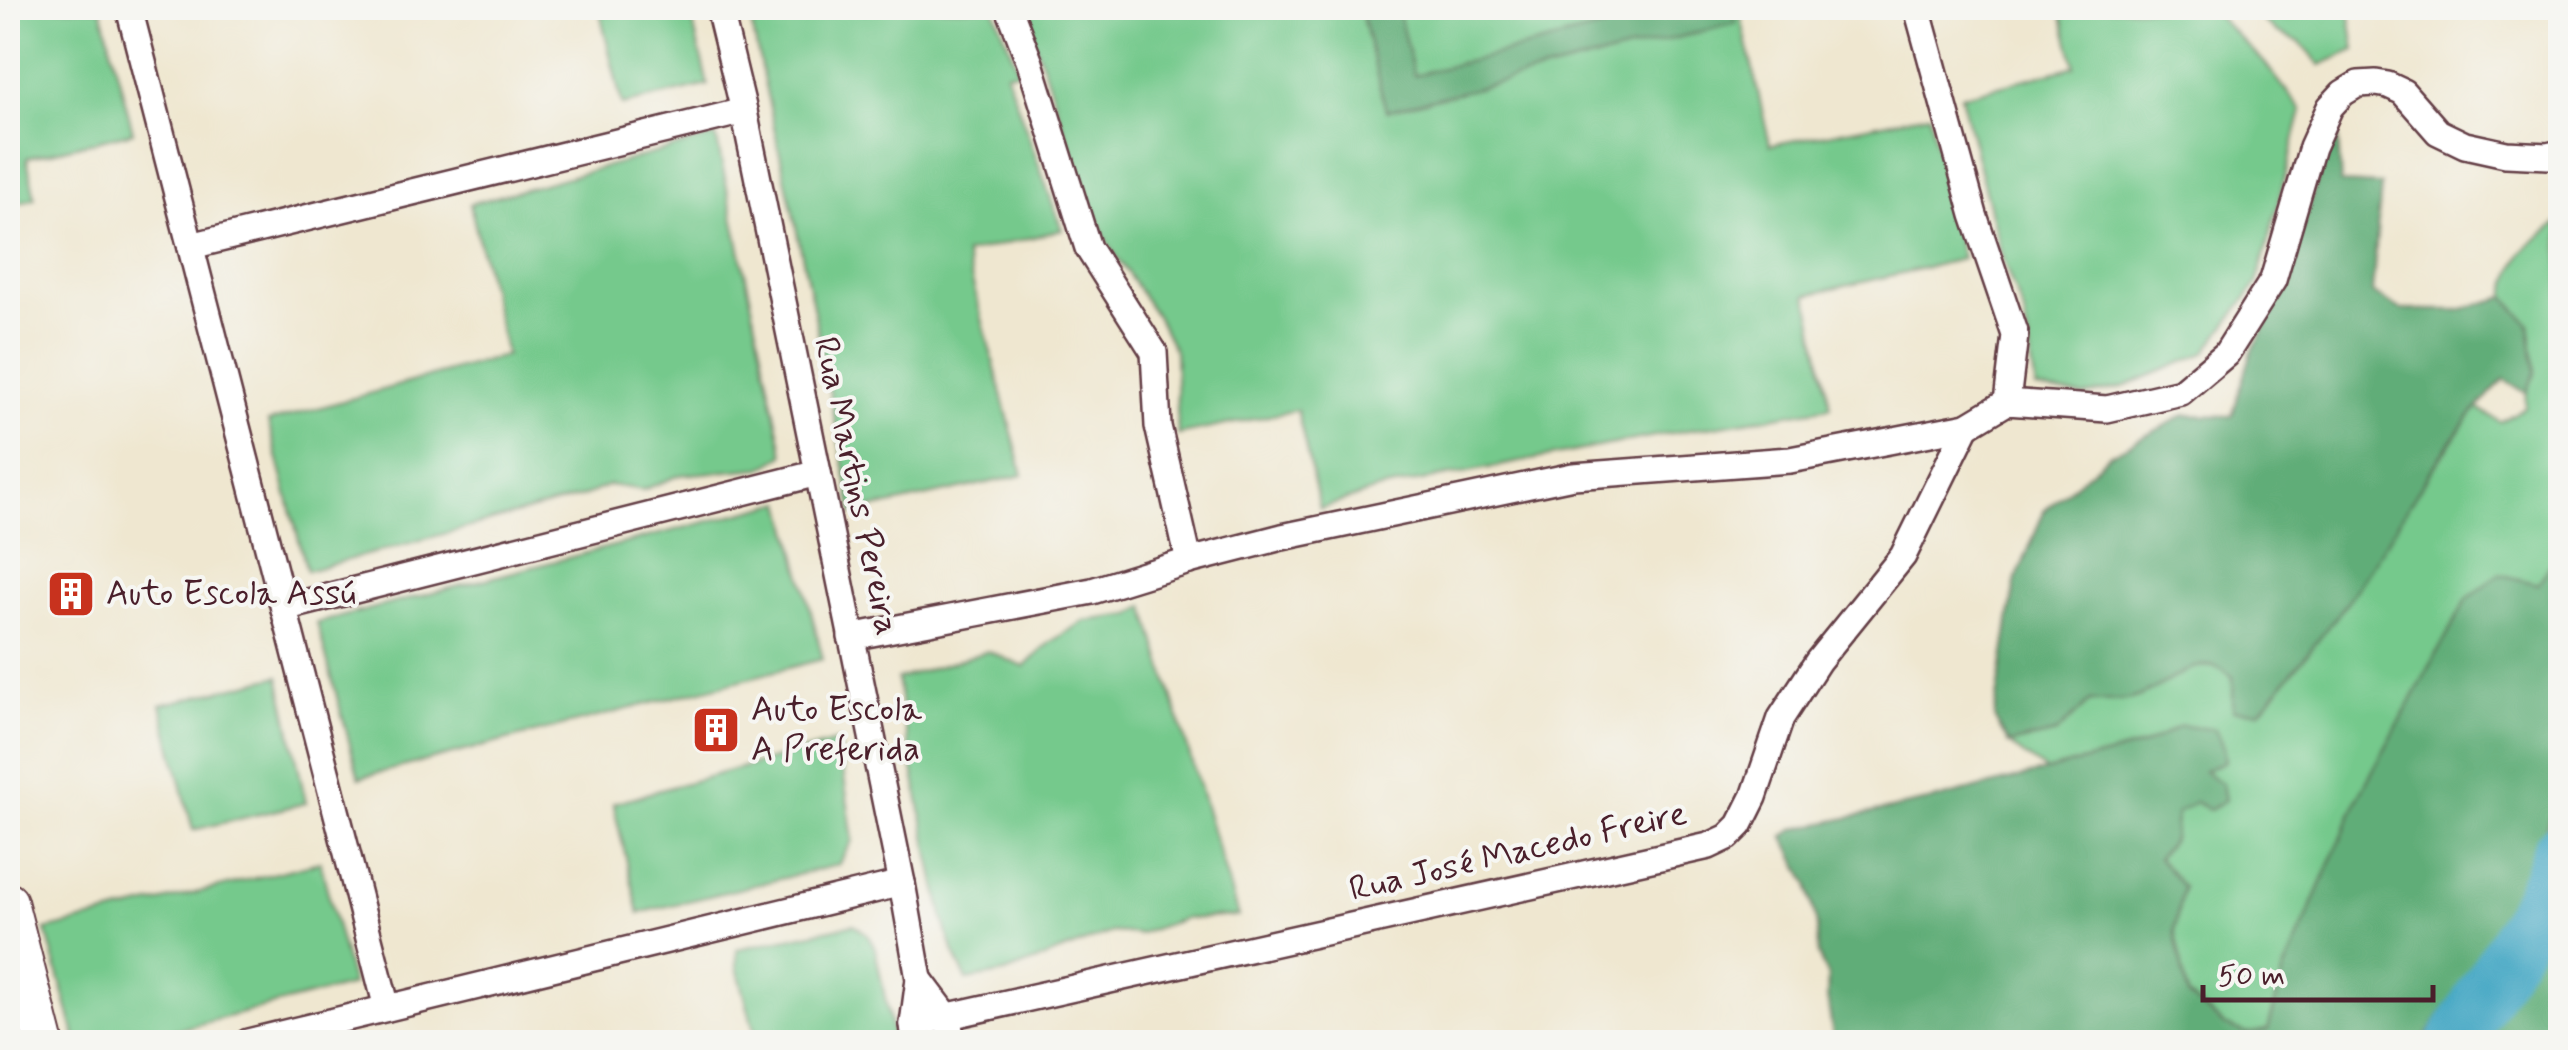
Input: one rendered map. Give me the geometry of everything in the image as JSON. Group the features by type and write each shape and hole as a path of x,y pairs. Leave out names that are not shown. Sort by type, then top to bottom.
{"main road":[{"path":"8,902 20,1005 44,1042"}],"street":[{"path":"129,8 387,1008"},
{"name":"Rua Martins Pereira","path":"719,8 744,111 919,979"},
{"path":"1009,8 1088,248 1154,352 1158,426 1190,561"},
{"path":"1917,8 1974,215 2015,335 2006,402"},
{"path":"851,637 1092,591 1282,538 1573,476 1790,460 1967,426 2006,402 2108,409 2181,392 2226,354 2272,280 2312,147 2330,106 2343,93 2358,84 2376,83 2402,92 2438,132 2465,145 2506,154 2560,154"},
{"path":"191,246 744,111"},
{"name":"Rua José Macedo Freire","path":"914,1033 946,1015 1709,846 1728,837 1740,825 1754,797 1781,718 1818,661 1903,556 1967,426"},
{"path":"284,608 818,473"},
{"path":"248,1042 902,883"},
{"path":"919,979 946,1015 953,1042"},
{"path":"914,1033 919,979"}],"green space":[{"path":"8,8 101,8 133,132 27,158 35,198 8,206"},
{"path":"599,8 689,8 708,85 622,105"},
{"path":"748,8 994,8 1019,71 1006,73 1062,230 965,254 1023,475 853,513 811,296"},
{"path":"1023,8 1739,8 1770,145 1929,114 1962,259 1807,295 1831,407 1665,434 1380,489 1320,509 1297,410 1178,435 1175,352 1160,322 1107,242 1086,193"},
{"path":"1360,8 1397,8 1414,75 1682,8 1732,8 1736,23 1386,111"},
{"path":"2060,8 2209,8 2265,63 2302,111 2257,284 2205,353 2123,387 2084,396 2036,389 2024,314 2003,261 1961,96 2075,66"},
{"path":"2249,8 2349,8 2355,50 2320,65 2300,42 2277,33"},
{"path":"716,136 784,455 762,468 680,475 643,490 609,485 584,496 307,571 268,422 506,355 470,204"},
{"path":"2338,139 2341,183 2381,185 2372,293 2401,310 2459,310 2505,297 2529,324 2535,373 2526,393 2504,379 2482,402 2426,478 2348,601 2260,711 2233,710 2233,677 2220,668 2207,666 2182,673 2131,699 2090,701 2056,733 2009,744 1994,718 2015,583 2044,511 2109,455 2185,415 2232,416 2252,351 2281,298 2326,152"},
{"path":"2560,222 2560,350 2554,345 2560,358 2560,549 2538,584 2467,599 2360,794 2284,971 2268,1030 2247,1034 2224,1025 2188,996 2174,930 2183,887 2158,858 2173,839 2177,813 2195,802 2204,770 2181,726 2142,746 2046,771 2009,744 2056,733 2090,701 2132,699 2196,666 2222,667 2260,711 2358,586 2476,407 2500,422 2525,407 2535,373 2529,325 2505,297 2523,252"},
{"path":"783,502 823,659 359,778 317,623"},
{"path":"2560,549 2560,790 2527,880 2423,1042 1834,1042 1828,977 1818,955 1817,926 1808,884 1784,836 1795,829 1933,800 2142,746 2181,726 2215,729 2225,761 2204,771 2222,784 2225,800 2209,809 2195,802 2177,813 2173,839 2158,858 2183,887 2174,930 2188,996 2224,1025 2247,1034 2268,1030 2284,971 2360,794 2467,599 2499,574 2538,584"},
{"path":"1145,606 1238,916 1183,919 1138,934 1112,932 1005,973 967,980 941,907 897,679 988,651 1024,667 1049,643 1084,621 1131,615"},
{"path":"279,676 306,803 193,830 161,705"},
{"path":"839,741 853,840 838,865 639,913 613,803"},
{"path":"320,862 352,985 129,1042 77,1042 46,930"},
{"path":"2560,892 2560,1042 2484,1042 2512,994"},
{"path":"854,924 867,934 875,948 894,1042 757,1042 737,967 737,949"}],"waterway":[{"path":"2455,1042 2542,898 2560,851"}],"place":[{"name":"Auto Escola Assú","path":"71,594"},
{"name":"Auto Escola A Preferida","path":"716,730"}]}
